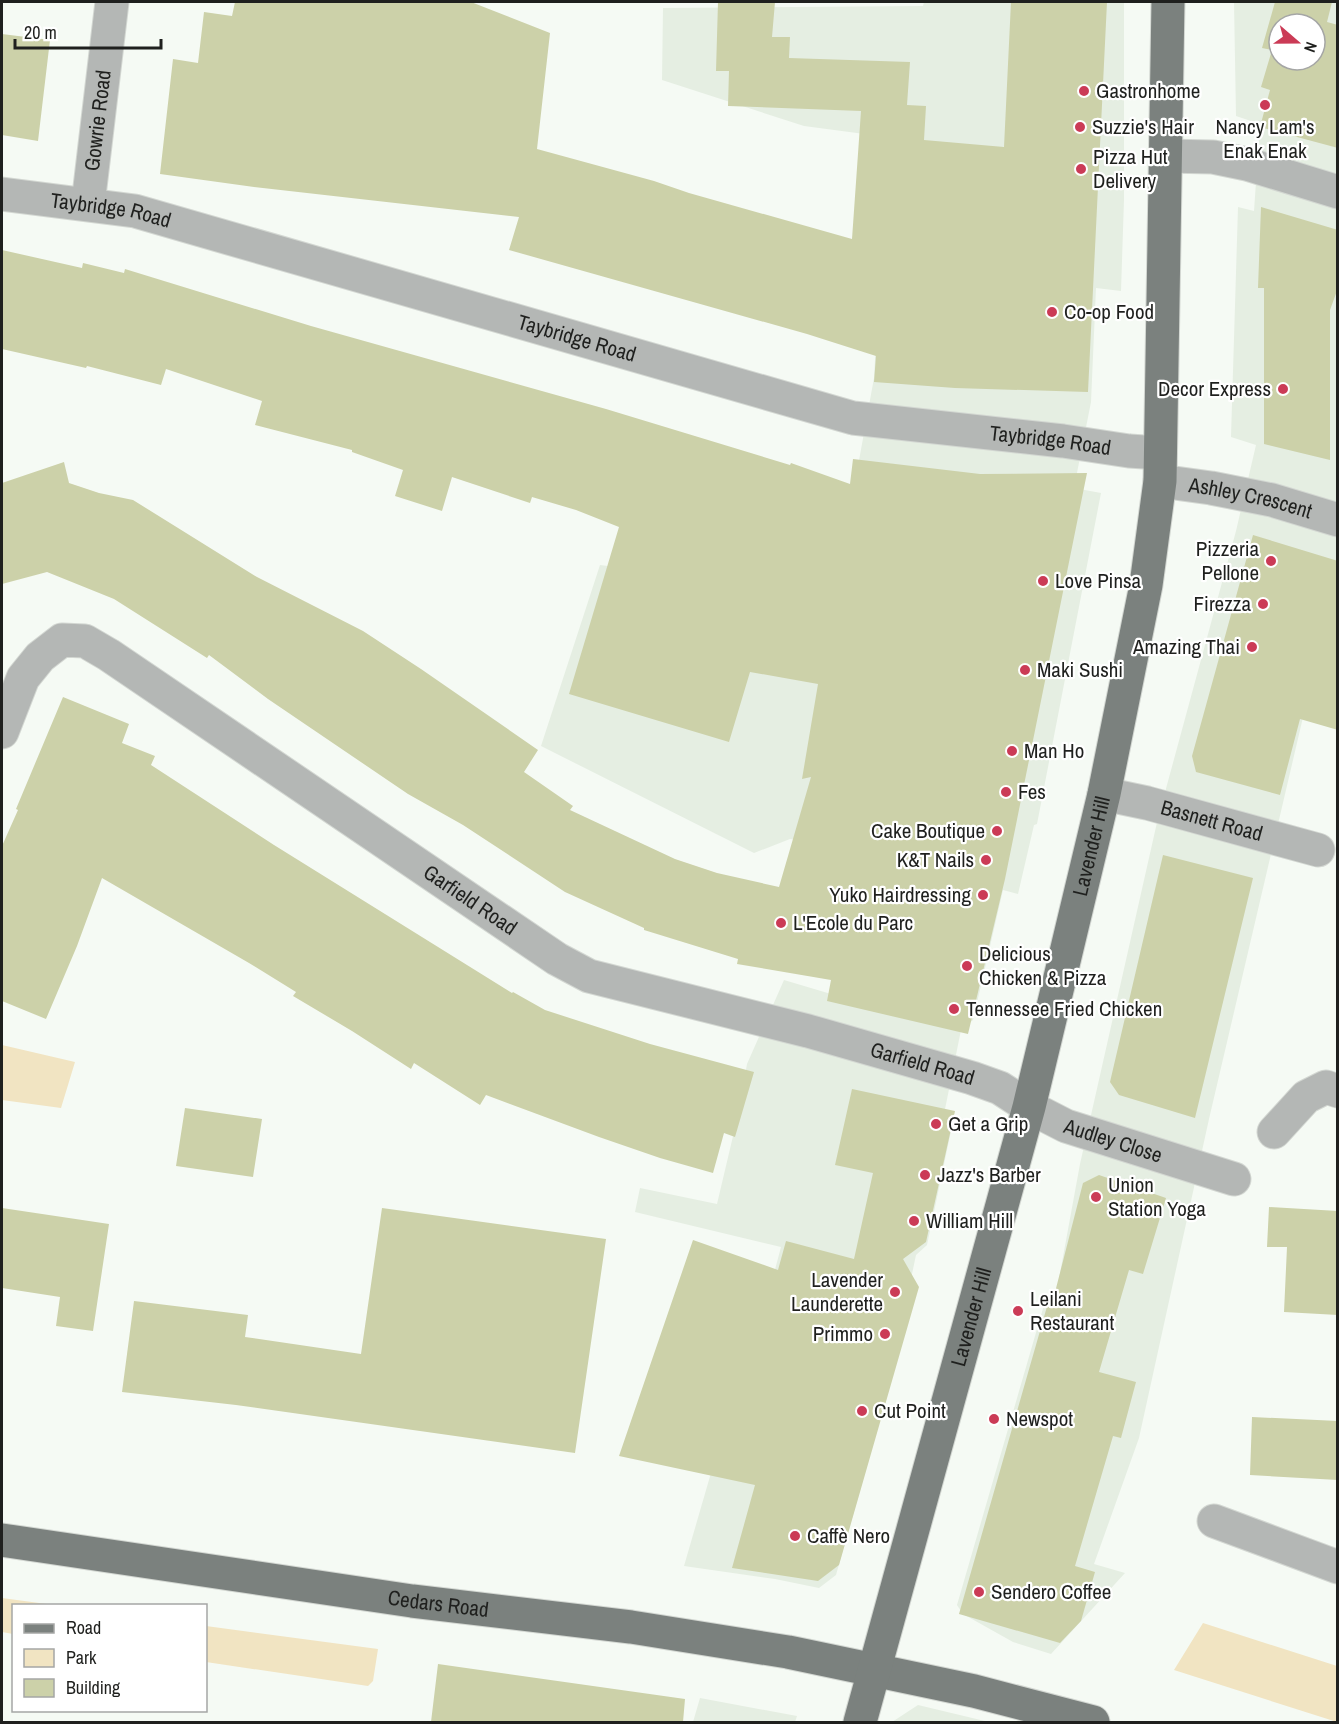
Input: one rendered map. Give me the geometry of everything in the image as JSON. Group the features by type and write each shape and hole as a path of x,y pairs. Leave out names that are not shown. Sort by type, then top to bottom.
{"main road":[{"name":"Lavender Hill","path":"860,1722 1029,1107 1104,794 1146,585 1160,467 1168,2"},
{"name":"Cedars Road","path":"2,1540 412,1601 631,1627 788,1652 975,1691 1093,1722"}],"street":[{"name":"Gowrie Road","path":"88,204 112,2"},
{"path":"1166,156 1213,157 1247,164 1338,192"},
{"name":"Taybridge Road","path":"2,194 135,211 853,418 1063,441 1129,451 1160,467"},
{"name":"Ashley Crescent","path":"1160,467 1211,488 1272,500 1338,520"},
{"name":"Garfield Road","path":"2,732 23,678 40,657 62,640 85,641 557,959 589,976 808,1031 972,1078 1000,1088 1029,1107"},
{"name":"Basnett Road","path":"1104,794 1147,803 1318,850"},
{"path":"1274,1132 1306,1097 1326,1087 1338,1091"},
{"name":"Audley Close","path":"1029,1107 1066,1126 1234,1179"},
{"path":"1214,1521 1338,1567"}],"shaded area":[{"path":"924,2 1124,2 1124,200 1121,291 1096,288 1091,402 1074,488 1101,493 1037,824 1034,825 1018,894 1003,890 973,1020 961,1030 943,1119 951,1131 927,1245 916,1255 885,1402 836,1575 819,1588 775,1579 684,1566 731,1404 739,1405 781,1247 635,1212 640,1188 717,1204 738,1115 747,1064 784,980 831,994 876,850 790,839 754,853 541,746 600,565 821,593 858,466 874,378 887,137 804,126 662,80 663,8 923,6"},
{"path":"1234,2 1337,2 1337,572 1209,1119 1139,1438 1094,1564 1125,1573 1051,1654 1013,1642 963,1614 957,1605 1044,1305 1054,1306 1080,1164 1158,818 1236,531 1256,445 1231,437 1238,207 1254,211 1260,124 1236,116"},
{"path":"700,1698 797,1716 795,1722 693,1722"},
{"path":"918,1705 989,1722 892,1722"}],"green space":[{"path":"2,1045 75,1062 61,1108 2,1100"},
{"path":"2,1598 47,1604 12,1604 12,1634 2,1632"},
{"path":"1203,1623 1337,1666 1337,1722 1174,1670"},
{"path":"207,1626 378,1649 373,1681 368,1686 207,1662"}],"building":[{"path":"235,2 471,2 550,33 537,149 852,239 861,111 728,106 729,71 716,71 718,2 775,2 772,37 790,37 789,58 910,62 907,105 926,106 924,140 1004,147 1011,2 1107,2 1088,392 955,388 874,382 876,356 807,334 509,250 519,217 160,174 173,59 198,63 204,12 232,16"},
{"path":"1275,2 1332,2 1327,22 1327,12 1272,12"},
{"path":"1327,22 1338,25 1338,148 1260,127 1270,90 1261,87 1267,67 1267,72 1327,72"},
{"path":"1267,30 1267,49 1262,48"},
{"path":"2,34 50,40 38,141 2,135"},
{"path":"1261,207 1338,230 1338,288 1330,310 1330,460 1264,444 1264,288 1258,288"},
{"path":"2,250 82,268 83,263 124,273 125,269 311,326 606,409 790,465 791,463 850,484 853,459 980,474 1087,473 1005,879 968,1034 827,1001 831,980 737,964 738,959 644,930 644,928 565,892 463,825 408,794 268,699 209,655 207,658 114,599 47,572 2,584 2,483 64,462 69,483 99,493 133,500 257,577 363,631 421,669 538,750 524,772 573,806 570,810 675,859 717,873 779,887 811,777 802,779 818,684 750,672 729,742 569,694 619,527 576,510 532,497 530,503 452,477 442,511 395,496 403,470 352,452 352,450 255,425 262,401 166,369 161,385 87,366 86,368 2,349"},
{"path":"1253,535 1338,561 1338,730 1300,719 1280,795 1196,772 1192,756"},
{"path":"63,697 129,724 122,743 155,756 151,765 274,845 512,993 545,1010 650,1044 754,1072 735,1137 724,1133 713,1173 660,1158 486,1095 480,1105 414,1063 411,1069 293,996 296,992 102,878 77,946 46,1019 2,1001 2,846"},
{"path":"1163,855 1253,878 1195,1118 1119,1095 1110,1082"},
{"path":"852,1089 955,1111 926,1242 903,1259 919,1287 839,1565 818,1581 732,1568 755,1485 619,1456 693,1240 778,1270 786,1241 854,1259 873,1173 835,1165"},
{"path":"185,1108 262,1119 253,1177 176,1166"},
{"path":"1099,1175 1166,1198 1143,1274 1129,1270 1099,1372 1136,1382 1121,1438 1113,1436 1075,1566 1095,1572 1081,1621 1060,1643 959,1614 1048,1303 1052,1304 1083,1183"},
{"path":"1269,1207 1338,1211 1338,1315 1284,1312 1287,1247 1267,1247"},
{"path":"2,1208 109,1224 93,1331 56,1326 60,1297 2,1288"},
{"path":"382,1208 606,1239 575,1453 236,1405 122,1392 134,1301 248,1315 245,1337 361,1354"},
{"path":"1252,1417 1338,1421 1338,1480 1250,1475"},
{"path":"438,1664 685,1699 683,1722 431,1722"}],"place":[{"name":"Gastronhome","path":"1084,91"},
{"name":"Nancy Lam's Enak Enak","path":"1265,105"},
{"name":"Suzzie's Hair","path":"1080,127"},
{"name":"Pizza Hut Delivery","path":"1081,169"},
{"name":"Co-op Food","path":"1052,312"},
{"name":"Decor Express","path":"1283,389"},
{"name":"Pizzeria Pellone","path":"1271,561"},
{"name":"Love Pinsa","path":"1043,581"},
{"name":"Firezza","path":"1263,604"},
{"name":"Amazing Thai","path":"1252,647"},
{"name":"Maki Sushi","path":"1025,670"},
{"name":"Man Ho","path":"1012,751"},
{"name":"Fes","path":"1006,792"},
{"name":"Cake Boutique","path":"997,831"},
{"name":"K&T Nails","path":"986,860"},
{"name":"Yuko Hairdressing","path":"983,895"},
{"name":"L'Ecole du Parc","path":"781,923"},
{"name":"Delicious Chicken & Pizza","path":"967,966"},
{"name":"Tennessee Fried Chicken","path":"954,1009"},
{"name":"Get a Grip","path":"936,1124"},
{"name":"Jazz's Barber","path":"925,1175"},
{"name":"Union Station Yoga","path":"1096,1197"},
{"name":"William Hill","path":"914,1221"},
{"name":"Lavender Launderette","path":"895,1292"},
{"name":"Leilani Restaurant","path":"1018,1311"},
{"name":"Primmo","path":"885,1334"},
{"name":"Cut Point","path":"862,1411"},
{"name":"Newspot","path":"994,1419"},
{"name":"Caffè Nero","path":"795,1536"},
{"name":"Sendero Coffee","path":"979,1592"}]}
